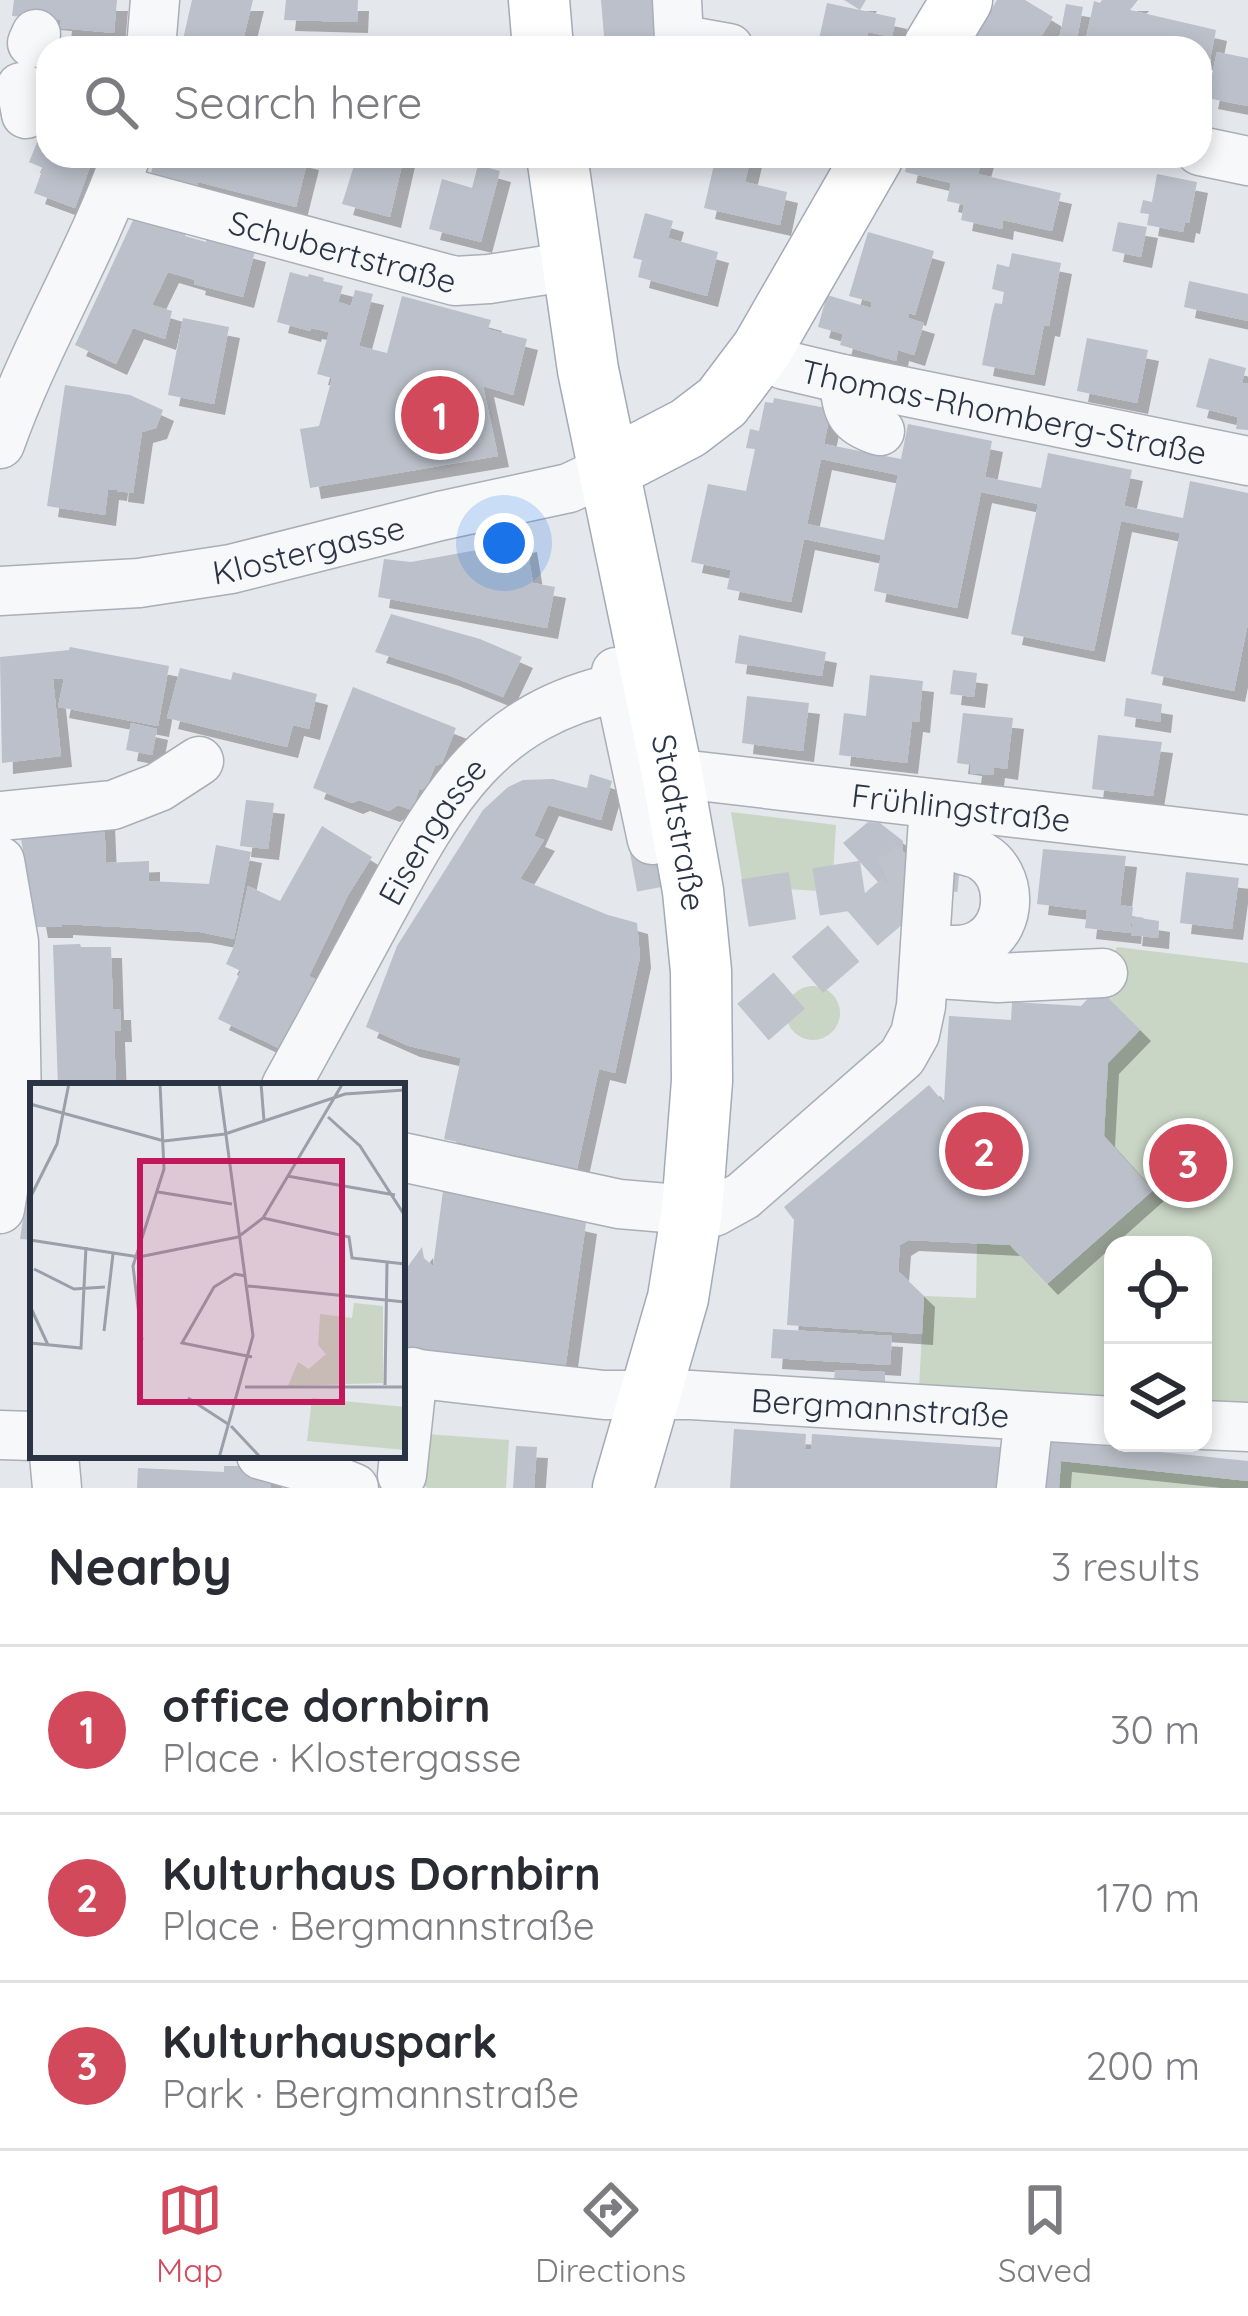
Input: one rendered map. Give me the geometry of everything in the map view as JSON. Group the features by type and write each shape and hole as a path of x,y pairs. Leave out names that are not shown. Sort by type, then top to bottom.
{"main road":[{"path":"539,0 542,36"},
{"path":"940,36 962,0"},
{"name":"Stadtstraße","path":"559,168 588,370 636,604 639,699 672,773 693,891 701,971 702,1081 692,1210 678,1298 622,1488"},
{"path":"609,469 688,428 722,402 762,349 866,168"}],"street":[{"path":"152,36 155,0"},
{"path":"677,0 679,36"},
{"path":"1212,154 1248,161"},
{"path":"3,427 22,343 96,234 120,172"},
{"name":"Schubertstraße","path":"120,172 455,281 572,266"},
{"name":"Thomas-Rhomberg-Straße","path":"762,349 784,365 844,379 1248,461"},
{"path":"844,379 853,417 880,431"},
{"name":"Klostergasse","path":"0,590 139,584 231,569 568,488 609,469"},
{"name":"Eisengasse","path":"288,1083 426,830 461,778 506,736 548,710 586,695 639,699"},
{"path":"639,699 652,840"},
{"path":"0,816 113,805 159,787 199,761"},
{"name":"Frühlingstraße","path":"672,773 1248,840"},
{"path":"405,1158 619,1204 713,1212 743,1196 902,1058 915,1034 926,950 934,804"},
{"path":"926,950 980,945 999,928 1005,888 995,868 980,855 962,859"},
{"path":"0,861 14,942 17,1107 0,1209"},
{"path":"926,950 998,978 1103,973"},
{"path":"405,1406 407,1372"},
{"name":"Bergmannstraße","path":"407,1372 604,1395 692,1394 1104,1420"},
{"path":"1022,1488 1029,1416"},
{"path":"1212,1425 1248,1427"},
{"path":"0,1435 30,1436"},
{"path":"54,1458 57,1488"},
{"path":"401,1475 402,1458"},
{"path":"288,1466 354,1488"}],"green space":[{"path":"731,812 836,825 832,892 743,886"},
{"path":"1117,947 1248,963 1248,1405 1212,1403 1212,1236 1104,1236 1104,1398 919,1388 924,1296 976,1298 977,1243 1010,1245 1047,1284 1153,1191 1104,1136 1098,988"},
{"path":"813,986 832,994 840,1013 832,1032 813,1040 794,1032 786,1013 794,994"},
{"path":"413,1433 509,1440 506,1488 428,1488 410,1477"},
{"path":"1061,1461 1248,1481 1248,1488 1059,1488"}],"building":[{"path":"14,0 117,0 114,33 60,28 61,20 12,16"},
{"path":"192,0 253,0 244,36 184,36"},
{"path":"286,0 358,0 357,22 284,20"},
{"path":"601,0 658,0 661,36 604,36"},
{"path":"844,0 866,0 860,10"},
{"path":"997,0 1025,0 1053,17 1041,36 975,36"},
{"path":"1138,0 1130,10 1216,30 1212,50 1212,36 1087,36 1094,1"},
{"path":"827,3 896,18 892,36 868,32 867,36 820,36"},
{"path":"1066,4 1083,7 1078,36 1060,36"},
{"path":"1217,52 1248,58 1248,106 1212,99"},
{"path":"43,168 90,168 75,208 34,193"},
{"path":"152,168 306,168 296,207 151,174"},
{"path":"353,168 401,168 390,217 342,204"},
{"path":"477,168 500,171 481,242 429,229 442,179 472,188"},
{"path":"713,168 748,168 745,182 787,192 780,225 704,208"},
{"path":"906,168 980,168 978,174 1061,193 1052,231 1003,220 1002,229 961,220 964,205 947,201 951,183 905,172"},
{"path":"1157,174 1197,182 1183,232 1147,225 1149,214 1140,213 1143,200 1152,202"},
{"path":"645,213 673,221 668,238 718,252 707,296 638,277 642,260 633,258"},
{"path":"134,218 206,242 207,238 255,251 243,297 168,272 152,305 172,311 165,339 133,328 116,364 75,345"},
{"path":"1118,222 1147,227 1141,257 1112,251"},
{"path":"868,232 934,251 915,315 909,313 908,318 924,323 914,355 898,350 896,361 840,345 843,334 818,327 827,295 871,308 872,302 849,296"},
{"path":"1012,253 1061,263 1034,375 982,365 995,303 1002,304 1004,292 992,289 997,264 1009,267"},
{"path":"290,272 343,286 338,302 351,306 355,290 373,294 359,346 387,353 402,296 491,320 488,329 527,339 513,395 483,386 498,456 310,488 300,429 319,426 332,378 317,374 329,332 277,322"},
{"path":"1189,281 1248,294 1248,321 1184,307"},
{"path":"183,318 229,327 214,404 168,395"},
{"path":"1087,338 1148,350 1137,403 1077,391"},
{"path":"1209,358 1246,368 1242,383 1248,383 1248,430 1236,429 1238,417 1196,407"},
{"path":"65,385 130,395 163,410 156,428 142,432 133,493 117,491 118,476 116,490 108,489 105,515 47,506"},
{"path":"774,398 831,409 824,444 901,459 908,424 992,441 985,477 1041,488 1048,453 1132,470 1124,506 1183,518 1190,481 1248,493 1248,623 1234,691 1151,674 1180,533 1121,521 1094,651 1011,634 1038,504 981,492 957,608 874,591 881,555 804,539 791,602 727,589 731,570 691,562 708,484 746,491 755,449 746,448 750,429 759,431 765,402 773,403","holes":["821,459 898,475 884,540 807,524"]},
{"path":"526,541 533,583 555,587 547,628 378,597 384,559 411,562"},
{"path":"391,614 480,639 522,657 503,697 375,652"},
{"path":"739,635 826,652 822,676 735,663"},
{"path":"70,647 169,666 158,726 58,707 64,678 53,679 61,756 2,763 0,657"},
{"path":"180,668 231,680 233,672 317,694 309,729 293,725 287,747 167,718"},
{"path":"953,670 977,673 974,697 950,694"},
{"path":"870,675 923,681 919,722 912,721 907,763 839,755 844,713 866,716"},
{"path":"353,687 456,728 442,763 435,766 426,788 419,790 412,810 398,805 389,811 359,800 352,803 313,788"},
{"path":"747,696 809,703 803,751 742,743"},
{"path":"1126,698 1162,704 1160,722 1124,716"},
{"path":"963,713 1013,718 1007,769 994,767 993,775 970,773 971,765 957,763"},
{"path":"131,723 157,729 152,755 126,750"},
{"path":"1098,735 1162,742 1153,796 1092,789"},
{"path":"590,774 612,781 601,820 548,805 534,836 544,840 520,879 637,923 640,957 615,1073 599,1069 577,1169 444,1139 461,1058 409,1046 366,1027 397,946 483,810 523,780 553,779 587,788"},
{"path":"246,800 274,803 268,849 240,846"},
{"path":"104,816 106,863 149,861 149,881 209,884 216,845 251,852 234,939 120,927 37,927 18,822"},
{"path":"868,822 880,823 903,841 901,873 887,893 878,894 878,882 843,843"},
{"path":"322,826 372,857 309,976 319,981 285,1051 218,1019 241,971 226,964 248,886 280,901"},
{"path":"1043,849 1126,856 1120,905 1133,907 1130,933 1085,928 1087,910 1037,904"},
{"path":"1186,872 1239,878 1232,929 1180,923"},
{"path":"1133,917 1159,921 1158,938 1131,935"},
{"path":"53,945 111,947 113,1009 120,1009 121,1031 114,1031 116,1083 58,1083"},
{"path":"1098,988 1140,1030 1108,1063 1104,1136 1153,1190 1047,1284 1010,1245 908,1240 900,1245 898,1271 924,1296 922,1334 787,1325 794,1220 784,1207 929,1085 944,1103 949,1016 1011,1020 1012,1002 1081,1006"},
{"path":"30,1173 30,1240 20,1239"},
{"path":"443,1191 586,1223 564,1377 405,1356 405,1269 422,1247 424,1258 433,1266"},
{"path":"773,1329 892,1336 890,1365 771,1358"},
{"path":"835,1370 885,1372 885,1383 834,1381"},
{"path":"734,1429 806,1434 805,1449 811,1449 812,1434 1013,1448 1010,1488 730,1488"},
{"path":"1045,1440 1104,1446 1104,1452 1248,1461 1248,1481 1061,1461 1059,1488 1040,1488"},
{"path":"516,1446 537,1447 534,1488 513,1488"},
{"path":"224,1466 271,1472 271,1488 137,1488 138,1468 224,1472"}],"tunnel":[{"path":"652,840 664,905"},
{"path":"745,903 886,881 902,874 914,861"},
{"path":"753,1022 918,879 938,866 960,868"}],"place":[{"name":"office dornbirn","path":"440,415"},
{"name":"Kulturhaus Dornbirn","path":"984,1151"},
{"name":"Kulturhauspark","path":"1188,1163"}]}
